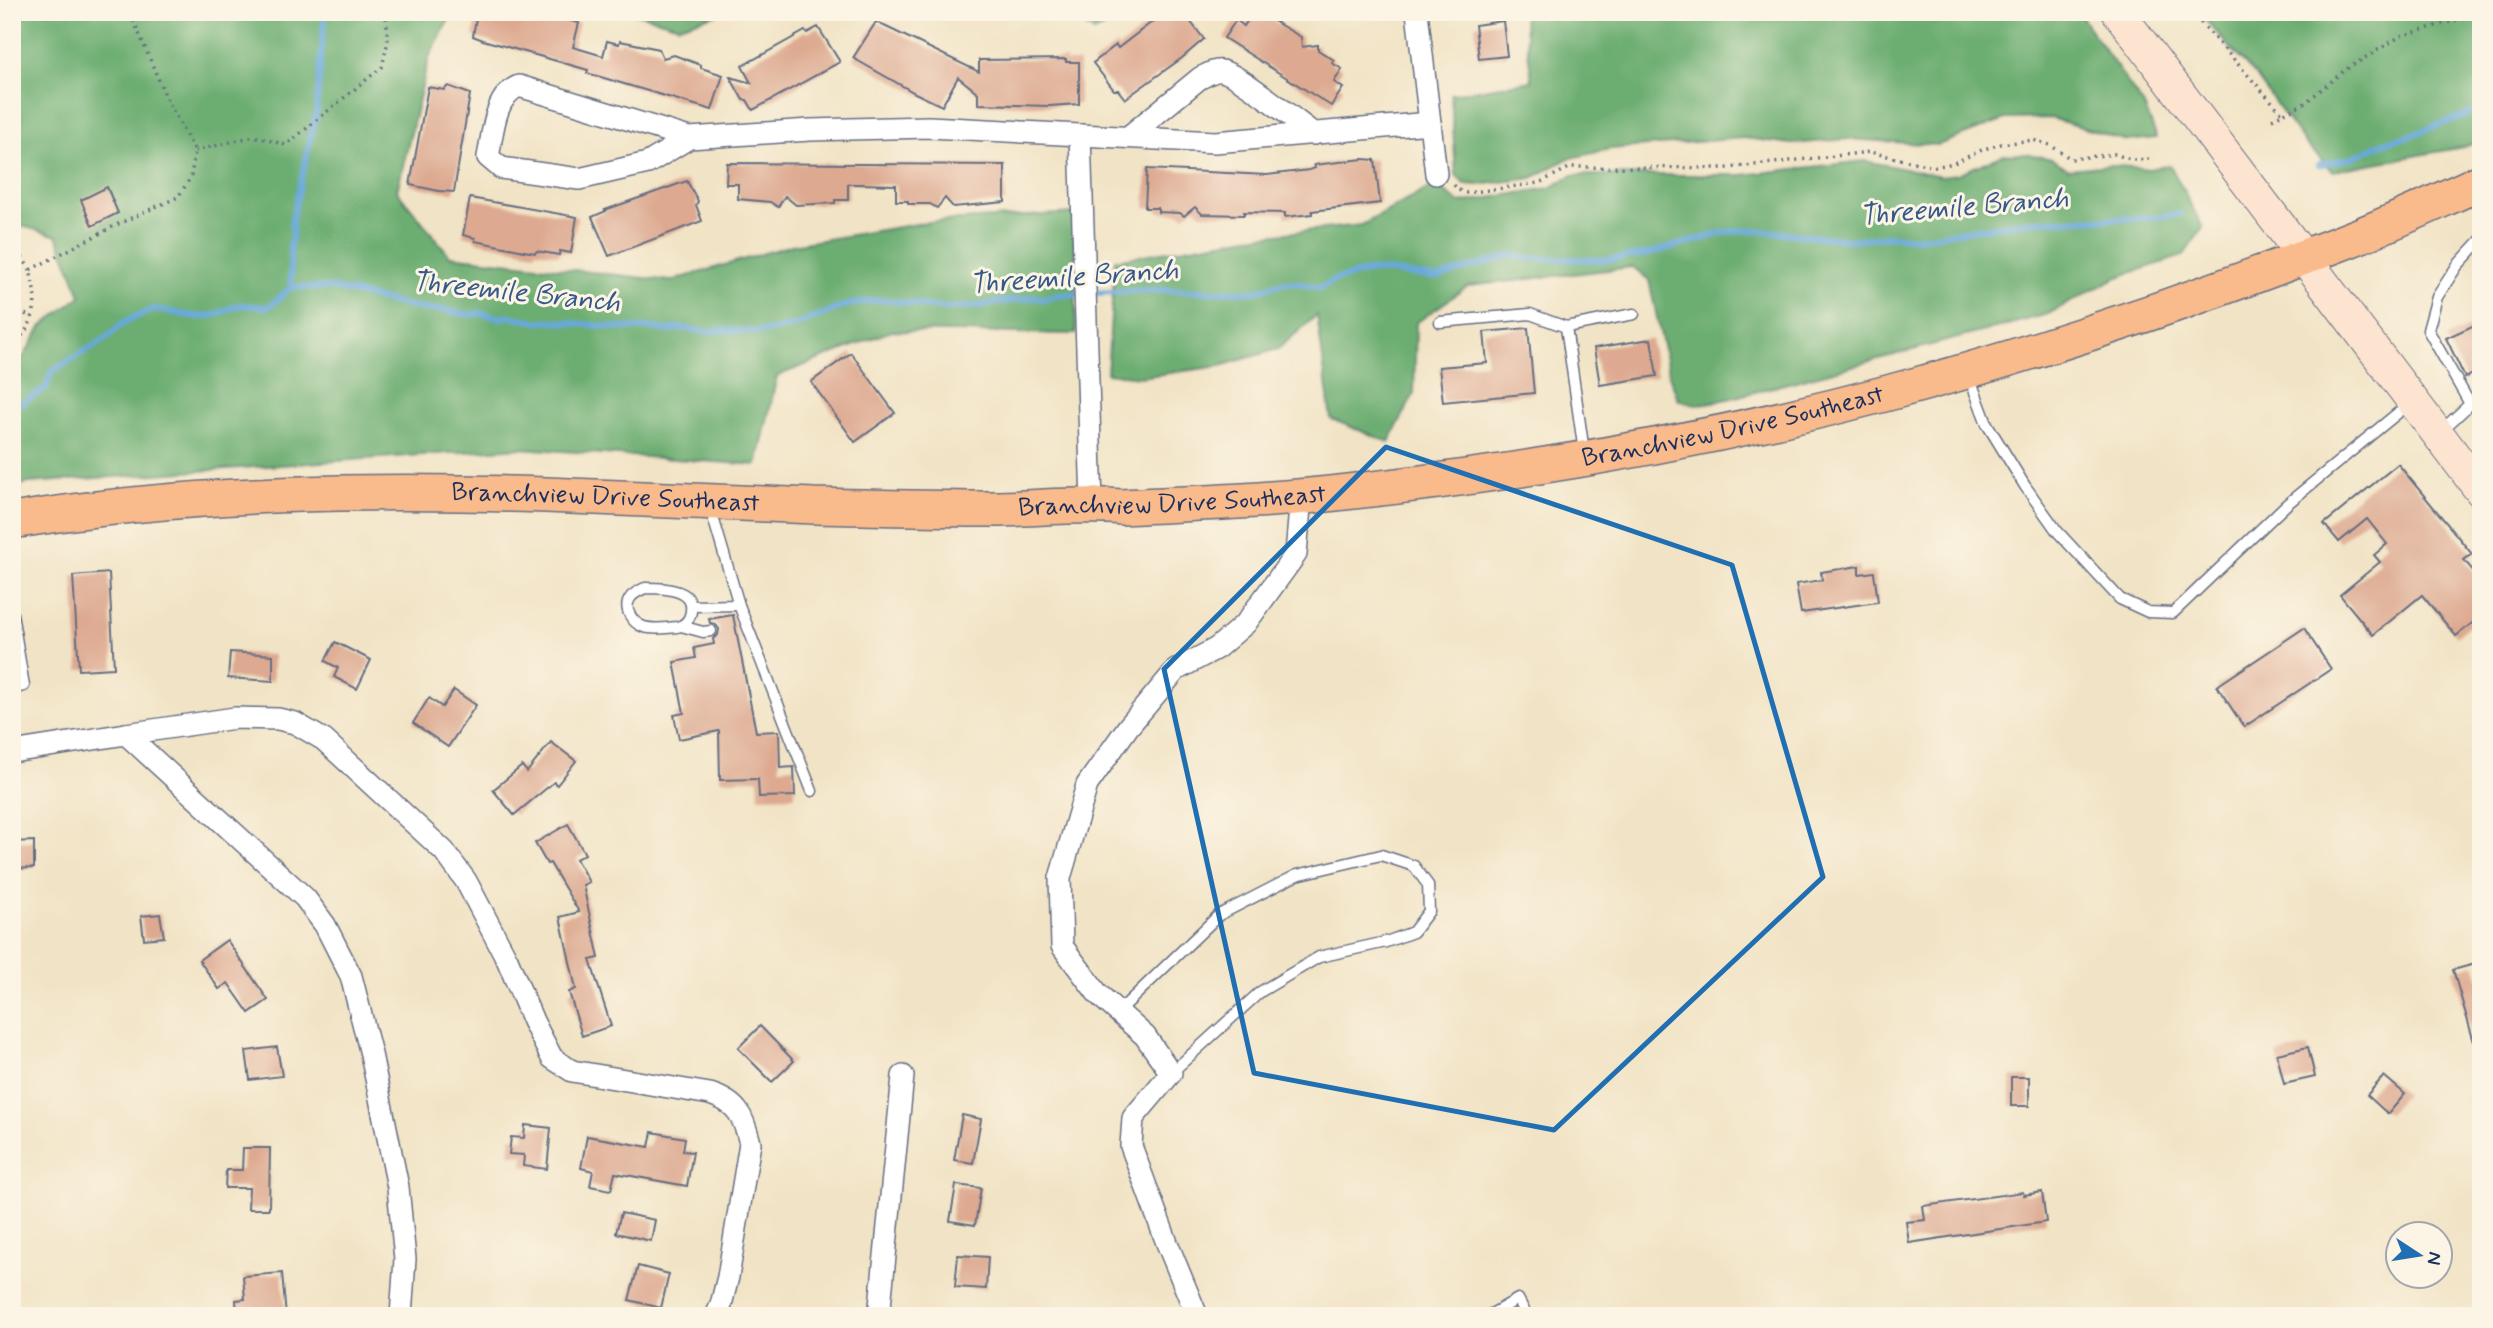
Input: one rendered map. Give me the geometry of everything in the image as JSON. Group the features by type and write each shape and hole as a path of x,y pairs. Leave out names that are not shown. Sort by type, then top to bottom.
{"main road":[{"path":"2118,12 2481,491"},
{"name":"Branchview Drive Southeast","path":"12,521 185,501 307,494 543,495 995,509 1092,504 1121,507 1343,493 1529,468 1813,412 2052,345 2201,296 2354,238 2481,182"}],"street":[{"path":"1417,12 1430,123 1443,177"},
{"path":"1128,137 1200,78 1211,72 1222,71 1257,92 1314,135"},
{"path":"690,138 648,163 579,179 501,168 488,157 501,101 509,90 519,86 690,138 810,130 929,127 1215,142 1430,123"},
{"path":"1080,135 1092,504"},
{"path":"1197,1316 1131,1146 1133,1118 1171,1073 1145,1036 1098,994 1062,946 1060,878 1087,785 1128,727 1176,670 1217,648 1246,623 1296,554 1301,496"},
{"path":"12,752 235,718 278,719 295,723 324,740 444,851 466,881 507,959 552,1058 572,1071 710,1094 726,1099 738,1110 750,1143 728,1277 716,1316"},
{"path":"126,734 305,898 337,945 354,989 371,1054 398,1187 405,1259 401,1316"},
{"path":"878,1316 904,1076"}],"lane":[{"path":"2437,434 2476,404 2428,330 2437,297 2457,265 2481,240"},
{"path":"1440,322 1530,314 1566,327 1634,314"},
{"path":"1566,327 1585,458"},
{"path":"1967,370 1987,424 2049,519 2120,599 2148,612 2174,613 2287,505 2412,401"},
{"path":"708,501 739,606 811,791"},
{"path":"681,626 690,619 692,606 687,596 679,592 645,588 632,596 628,603 629,616 635,623 645,627 681,626 703,632 711,631"},
{"path":"692,606 739,606"},
{"path":"12,613 24,686 12,689"},
{"path":"735,629 747,627"},
{"path":"1118,1012 1219,915 1297,876 1381,855 1414,866 1428,885 1429,911 1413,932 1386,942 1319,957 1260,992 1171,1073"},
{"path":"1488,1316 1518,1299 1527,1316"}],"path":[{"path":"30,270 120,223 178,197 191,177 195,151 168,102 130,12"},
{"path":"195,151 254,136 286,145 382,67 388,41 386,12"},
{"path":"2191,12 2283,114"},
{"path":"2273,119 2305,103 2345,70 2401,36 2481,13"},
{"path":"1443,177 1458,190 1467,193 1539,183 1571,167 1634,169 1751,166 1870,152 1934,166 1954,163 2001,144 2033,140 2050,145 2071,159 2114,154 2133,160 2149,159"},
{"path":"12,247 21,255 30,270 36,291 28,329 12,346"},
{"path":"12,309 32,317"}],"highlighted area":[{"path":"1386,447 1732,565 1823,877 1554,1130 1254,1073 1164,669"}],"green space":[{"path":"12,12 453,12 429,57 397,191 450,256 671,281 792,245 929,222 1075,213 1076,334 891,331 777,376 757,465 520,448 28,483 12,487 12,365 21,361 42,326 81,296 57,236 12,223"},
{"path":"632,12 724,12 679,26"},
{"path":"1069,12 1135,12 1094,32"},
{"path":"1523,12 2078,12 2144,106 2157,138 2127,141 2051,118 2005,119 1938,145 1848,139 1792,144 1744,138 1610,149 1567,159 1532,178 1478,185 1464,184 1456,175 1451,94 1532,81"},
{"path":"2198,12 2481,12 2481,141 2463,147 2332,171 2304,142 2255,75"},
{"path":"2028,154 2052,159 2069,169 2111,165 2149,169 2170,165 2203,228 2183,256 2115,278 2048,314 1728,399 1696,405 1678,399 1670,378 1649,280 1633,267 1468,286 1416,323 1414,394 1389,442 1331,419 1317,315 1278,349 1220,366 1140,377 1107,373 1115,260 1249,237 1362,225 1429,188 1441,189 1460,203 1550,188 1573,175 1742,175 1865,161 1941,176 1958,174 2003,155"}],"building":[{"path":"477,12 556,12 568,16 567,20 579,23 573,47 603,56 607,41 619,44 620,41 659,49 663,58 674,55 701,65 701,68 723,75 712,110 473,36"},
{"path":"1165,12 1183,12 1204,39 1125,99 1118,90 1114,90 1093,63 1116,45 1118,48"},
{"path":"1253,12 1301,37 1302,47 1318,45 1318,50 1342,69 1334,82 1343,88 1331,106 1224,38 1236,20 1244,26"},
{"path":"1503,21 1507,56 1479,59 1475,25"},
{"path":"876,22 979,72 979,60 1066,59 1066,62 1079,62 1079,104 978,104 978,93 958,77 942,106 853,58"},
{"path":"818,27 840,62 753,110 747,100 743,100 730,77 751,83 742,66 805,31 807,33"},
{"path":"448,86 470,94 454,192 410,185 428,87 444,90"},
{"path":"1375,160 1380,203 1285,217 1285,213 1202,214 1195,207 1184,216 1180,213 1158,212 1158,208 1145,208 1147,169 1267,175 1309,170 1315,168 1314,165"},
{"path":"727,163 1005,165 1005,202 953,207 945,198 937,208 930,204 896,201 896,185 848,184 848,200 796,205 785,196 778,207 770,202 738,199 738,184 726,184"},
{"path":"687,181 698,201 696,205 702,221 609,256 592,217"},
{"path":"107,187 118,213 92,226 81,200"},
{"path":"470,198 577,217 571,253 535,253 475,241 475,238 463,235"},
{"path":"2481,322 2481,370 2465,378 2446,338"},
{"path":"1528,328 1534,393 1443,402 1439,367 1487,363 1484,332"},
{"path":"1651,339 1657,376 1600,385 1594,348"},
{"path":"851,353 895,413 855,442 811,382"},
{"path":"2398,464 2472,554 2464,560 2481,580 2481,616 2456,636 2422,595 2373,635 2340,595 2380,562 2374,555 2387,544 2367,519 2339,542 2324,524"},
{"path":"1859,566 1859,574 1874,572 1878,602 1801,613 1796,584 1822,580 1821,572"},
{"path":"109,573 114,668 79,670 73,576"},
{"path":"733,615 756,732 779,731 780,768 794,767 795,796 759,797 758,779 720,780 719,731 679,739 674,715 684,713 674,662 696,658 694,648 714,644 713,639 718,635 719,629 710,623 709,619"},
{"path":"2304,628 2331,669 2244,727 2217,686"},
{"path":"335,642 371,660 357,689 334,677 338,668 325,661"},
{"path":"230,652 273,655 273,681 228,678"},
{"path":"454,690 476,705 448,747 413,723 429,698 442,707"},
{"path":"551,742 576,761 557,785 554,782 514,815 493,790 522,766 527,772"},
{"path":"568,824 585,854 576,859 589,882 583,885 599,958 590,960 611,1026 582,1036 569,992 576,989 560,917 579,912 535,843"},
{"path":"34,841 34,868 12,869 12,842"},
{"path":"160,914 164,937 144,939 141,916"},
{"path":"227,940 268,1000 249,1013 228,983 219,989 199,960"},
{"path":"2475,964 2481,982 2481,1049 2476,1049 2453,970"},
{"path":"760,1026 794,1061 772,1082 738,1048"},
{"path":"277,1047 282,1076 250,1080 246,1051"},
{"path":"2308,1047 2315,1077 2284,1084 2277,1054"},
{"path":"2384,1076 2405,1094 2388,1114 2367,1095"},
{"path":"2011,1077 2029,1077 2029,1106 2011,1106"},
{"path":"962,1115 981,1119 973,1163 954,1160"},
{"path":"525,1125 551,1128 547,1169 523,1166 524,1155 509,1154 511,1137 524,1138"},
{"path":"652,1132 685,1138 683,1151 693,1152 687,1186 615,1173 611,1190 590,1186 593,1171 581,1168 587,1136 649,1147"},
{"path":"243,1148 270,1148 269,1209 248,1209 249,1188 225,1188 226,1170 242,1170"},
{"path":"956,1185 981,1188 975,1225 950,1221"},
{"path":"2023,1192 2024,1195 2042,1192 2046,1222 1909,1243 1906,1222 1925,1220 1923,1206"},
{"path":"621,1213 655,1220 651,1241 616,1233"},
{"path":"958,1255 988,1257 986,1289 955,1287"},
{"path":"638,1266 669,1274 661,1308 629,1300"},
{"path":"282,1273 286,1316 237,1316 236,1300 245,1299 243,1276"}],"waterway":[{"path":"291,287 291,224 316,114 325,12"},
{"name":"Threemile Branch","path":"2319,165 2351,158 2385,142 2409,136 2481,109"},
{"name":"Threemile Branch","path":"12,409 46,388 51,372 105,339 124,322 154,309 198,317 214,315 239,305 269,307 291,287 334,288 422,309 470,315 479,313 501,318 509,316 538,322 670,331 676,328 710,332 764,332 796,325 846,305 870,301 885,300 941,308 971,307 1058,295 1151,290 1251,292 1283,283 1320,288 1337,279 1370,271 1437,278 1511,255 1525,258 1605,260 1647,254 1726,232 1753,230 1851,240 1888,236 1916,238 2033,221 2146,218 2180,214"}]}
